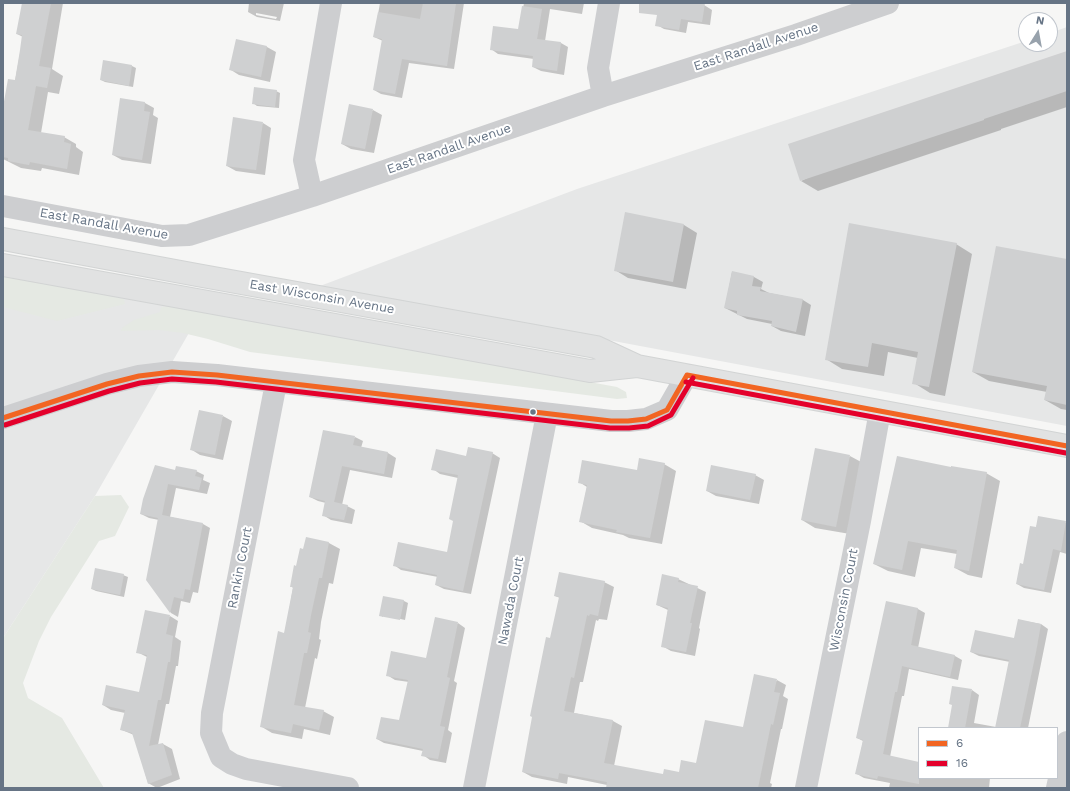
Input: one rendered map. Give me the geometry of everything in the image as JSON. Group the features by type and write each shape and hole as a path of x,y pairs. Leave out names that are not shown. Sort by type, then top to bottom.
{"main road":[{"name":"East Wisconsin Avenue","path":"3,239 596,347 637,366 1067,446"},
{"name":"East Wisconsin Avenue","path":"3,265 590,372 637,366"}],"street":[{"path":"312,196 304,160 331,3"},
{"path":"603,96 598,68 609,3"},
{"name":"East Randall Avenue","path":"3,206 162,236 189,235 312,196 603,96 796,35 888,3"},
{"path":"3,418 107,384 139,376 172,372 611,421 628,421 646,419 667,410 687,375"},
{"name":"Rankin Court","path":"276,383 212,713 211,733 221,757 232,764 246,769 348,788"},
{"name":"Wisconsin Court","path":"806,788 880,411"},
{"name":"Nawada Court","path":"474,788 547,414"},
{"path":"1057,788 1067,742"}],"shaded area":[{"path":"1067,27 1067,426 320,286 577,189 1018,44 1018,52 1058,52 1058,30"},
{"path":"3,276 201,312 95,496 3,638"},
{"path":"3,276 124,299 125,304 57,321 3,307"},
{"path":"170,306 617,387 626,392 627,398 617,399 250,352 183,333 159,330 121,331 122,328 134,320 160,312 161,307"},
{"path":"121,495 129,507 115,536 99,541 51,617 39,641 23,683 28,698 62,718 104,788 3,788 3,638 95,496"}],"building":[{"path":"22,3 51,3 39,66 51,68 47,88 36,86 28,130 65,136 64,142 71,144 67,169 30,162 29,165 8,161 8,158 3,157 3,107 8,79 15,80 22,35 16,34"},
{"path":"423,3 456,3 447,66 402,59 395,94 373,90 382,39 373,37 378,12 420,19"},
{"path":"639,3 705,3 702,22 681,19 679,30 655,26 657,15 639,13"},
{"path":"522,6 542,9 537,39 561,42 557,71 532,67 533,56 490,50 493,26 518,29"},
{"path":"236,39 267,46 261,77 229,70"},
{"path":"1067,51 1067,91 800,181 788,144"},
{"path":"103,60 132,65 129,86 100,80"},
{"path":"254,87 277,90 275,107 252,104"},
{"path":"120,98 145,102 144,111 150,112 142,160 112,155"},
{"path":"349,104 373,109 365,149 341,144"},
{"path":"233,117 263,122 256,170 226,166"},
{"path":"625,212 684,224 673,282 614,271"},
{"path":"849,223 957,243 929,387 912,384 918,352 872,343 868,367 825,360"},
{"path":"996,246 1067,259 1067,405 1044,400 1047,386 972,372"},
{"path":"732,271 754,276 752,286 761,287 760,291 803,299 796,332 771,326 772,321 737,315 737,311 724,308"},
{"path":"199,410 223,415 215,455 190,450"},
{"path":"323,430 355,436 353,445 388,452 384,474 342,466 334,502 348,505 344,520 322,516 325,501 309,497"},
{"path":"468,447 493,452 463,591 435,585 437,575 393,566 398,542 447,552 453,521 449,519 458,475 431,470 436,449 466,456"},
{"path":"815,448 850,455 836,527 801,520"},
{"path":"897,456 951,467 987,472 969,571 954,568 957,550 908,541 902,570 873,564"},
{"path":"639,458 665,463 650,538 616,532 617,530 579,522 587,485 578,483 582,460 637,470"},
{"path":"155,465 175,470 176,466 197,470 195,476 202,478 199,490 168,484 162,515 203,523 190,590 185,589 183,599 174,597 170,613 146,580 158,518 140,514 143,499"},
{"path":"711,465 756,474 750,500 706,491"},
{"path":"1038,516 1066,521 1061,551 1053,549 1044,590 1016,584 1020,563 1023,564 1030,526 1036,527"},
{"path":"306,537 329,542 322,578 319,578 311,615 308,632 311,633 307,653 304,653 294,705 324,710 319,730 293,724 291,733 260,727 278,631 284,633 293,587 290,587 294,565 296,566 300,548 303,549"},
{"path":"95,568 124,574 120,595 91,589"},
{"path":"559,572 605,581 598,616 590,614 589,616 587,615 574,678 571,677 564,711 613,720 604,763 663,774 664,769 679,772 681,760 696,763 705,720 743,727 754,674 777,679 774,692 780,693 773,725 771,724 758,788 606,788 607,782 559,773 558,779 522,772 532,717 530,716 546,637 550,638 559,597 554,596"},
{"path":"662,574 679,578 678,582 698,586 690,623 692,623 686,652 661,647 668,608 656,605"},
{"path":"383,596 404,600 400,620 379,616"},
{"path":"886,601 918,608 911,645 955,655 950,677 902,666 897,692 895,692 883,754 918,762 919,784 878,776 877,779 855,774 863,740 856,738"},
{"path":"145,610 170,615 166,634 173,636 170,662 168,662 161,700 158,700 149,746 163,743 172,775 148,784 132,733 120,730 125,710 102,705 106,685 139,692 147,655 136,653"},
{"path":"435,617 458,622 447,677 450,678 440,726 445,727 438,759 421,756 423,749 376,739 381,717 399,720 408,680 386,676 391,651 426,658"},
{"path":"1018,619 1041,624 1020,727 995,727 1009,660 970,652 975,630 1014,638"},
{"path":"952,686 972,689 965,727 948,727 952,705 949,704"}],"transit line":[{"name":"6","path":"3,418 107,384 139,376 172,372 217,375 611,421 628,421 646,419 667,410 687,375"},
{"name":"6","path":"687,375 1067,446"},
{"name":"16","path":"5,425 109,391 140,383 172,379 216,382 610,428 629,428 648,426 671,415 693,378"},
{"name":"16","path":"686,382 1066,453"}]}
